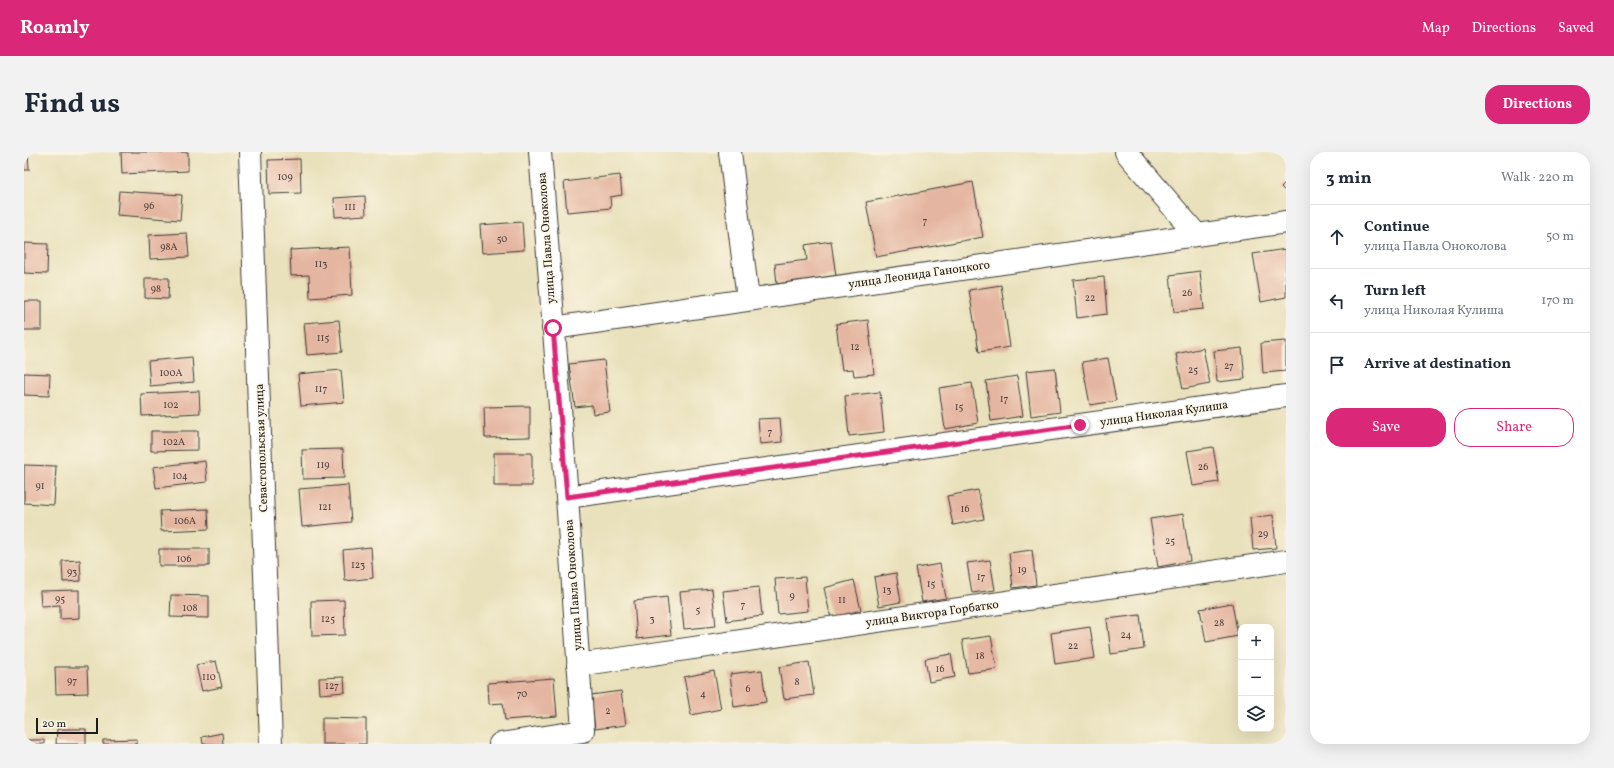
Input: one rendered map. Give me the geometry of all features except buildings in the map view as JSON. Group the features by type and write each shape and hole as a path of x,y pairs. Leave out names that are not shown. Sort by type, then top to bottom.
{"street":[{"name":"Севастопольская улица","path":"250,152 271,744"},
{"name":"улица Павла Оноколова","path":"500,744 583,731 567,497 540,152"},
{"path":"730,152 748,299"},
{"path":"1126,152 1196,234"},
{"name":"улица Леонида Ганоцкого","path":"553,328 1286,222"},
{"name":"улица Николая Кулиша","path":"567,497 1286,396"},
{"name":"улица Виктора Горбатко","path":"578,665 1286,561"}],"route":[{"path":"553,328 567,497 1080,425"}]}
